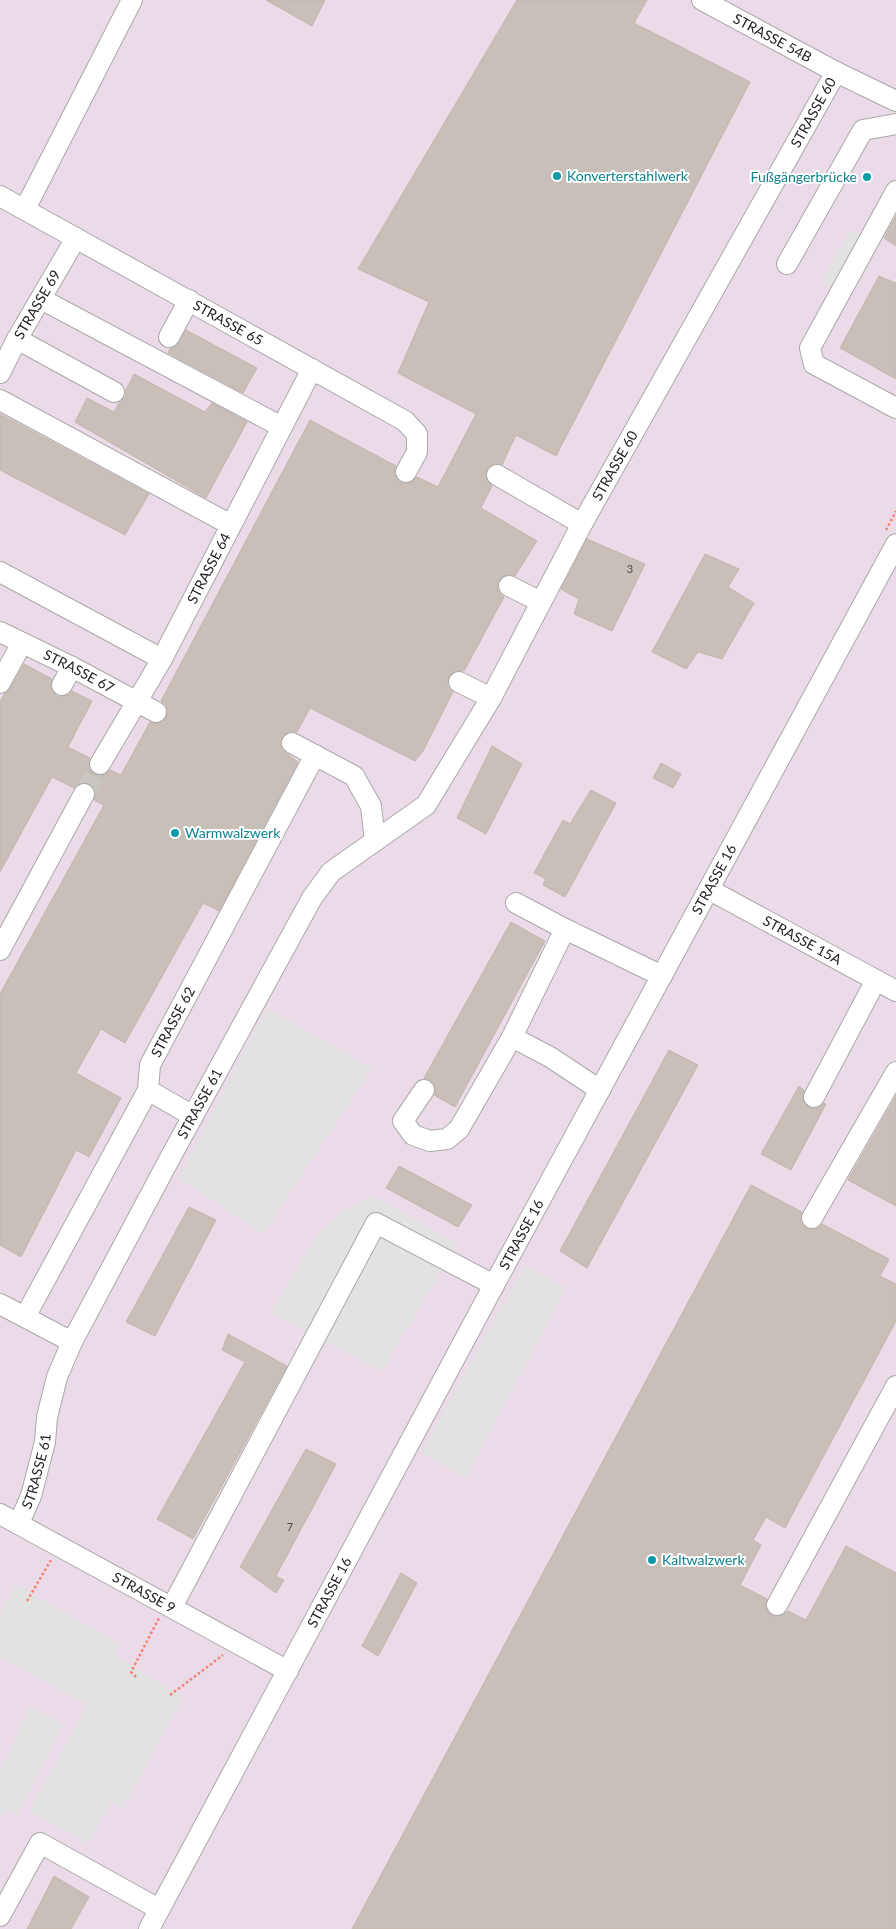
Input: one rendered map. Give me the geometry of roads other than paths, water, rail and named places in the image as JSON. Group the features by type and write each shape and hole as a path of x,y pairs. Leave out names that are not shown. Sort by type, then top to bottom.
{"street":[{"path":"25,209 132,0"},
{"name":"STRASSE 54B","path":"702,0 836,72 896,101"},
{"name":"STRASSE 60","path":"375,841 426,805 491,698 582,524 836,72"},
{"path":"787,264 863,130 896,124"},
{"path":"896,191 810,348 814,364 896,408"},
{"name":"STRASSE 65","path":"0,196 405,421 417,434 417,452 406,472"},
{"name":"STRASSE 69","path":"0,374 16,339 76,238"},
{"path":"41,298 282,427"},
{"path":"169,337 189,300"},
{"path":"16,339 114,392"},
{"name":"STRASSE 64","path":"100,764 162,659 312,369"},
{"path":"0,400 231,525"},
{"path":"497,475 582,524"},
{"name":"STRASSE 16","path":"149,1929 494,1285 710,890 756,800 896,544"},
{"path":"0,572 162,659"},
{"path":"509,586 542,602"},
{"name":"STRASSE 67","path":"0,632 72,667 156,712"},
{"path":"0,683 22,643"},
{"path":"62,685 72,667"},
{"path":"459,682 491,698"},
{"path":"292,743 354,776 371,806 375,841"},
{"name":"STRASSE 62","path":"25,1318 148,1090 150,1065 315,755"},
{"path":"0,950 84,794"},
{"name":"STRASSE 61","path":"19,1523 31,1496 45,1442 47,1417 57,1377 72,1342 312,898 331,872 375,841"},
{"name":"STRASSE 15A","path":"710,890 896,991"},
{"path":"516,903 662,976"},
{"path":"424,1090 403,1121 413,1135 430,1141 447,1138 459,1128 512,1037 566,929"},
{"path":"814,1097 876,980"},
{"path":"512,1037 550,1057 600,1090"},
{"path":"812,1218 896,1072"},
{"path":"148,1090 193,1116"},
{"path":"169,1605 376,1223 494,1285"},
{"path":"0,1304 72,1342"},
{"path":"777,1605 896,1386"},
{"name":"STRASSE 9","path":"0,1514 288,1670"},
{"path":"0,1916 40,1843 159,1909"}],"tunnel":[{"path":"84,794 100,764"}],"place":[{"name":"Konverterstahlwerk","path":"557,176"},
{"name":"Fußgängerbrücke","path":"867,177"},
{"name":"Warmwalzwerk","path":"175,833"},
{"name":"Kaltwalzwerk","path":"652,1560"}]}
